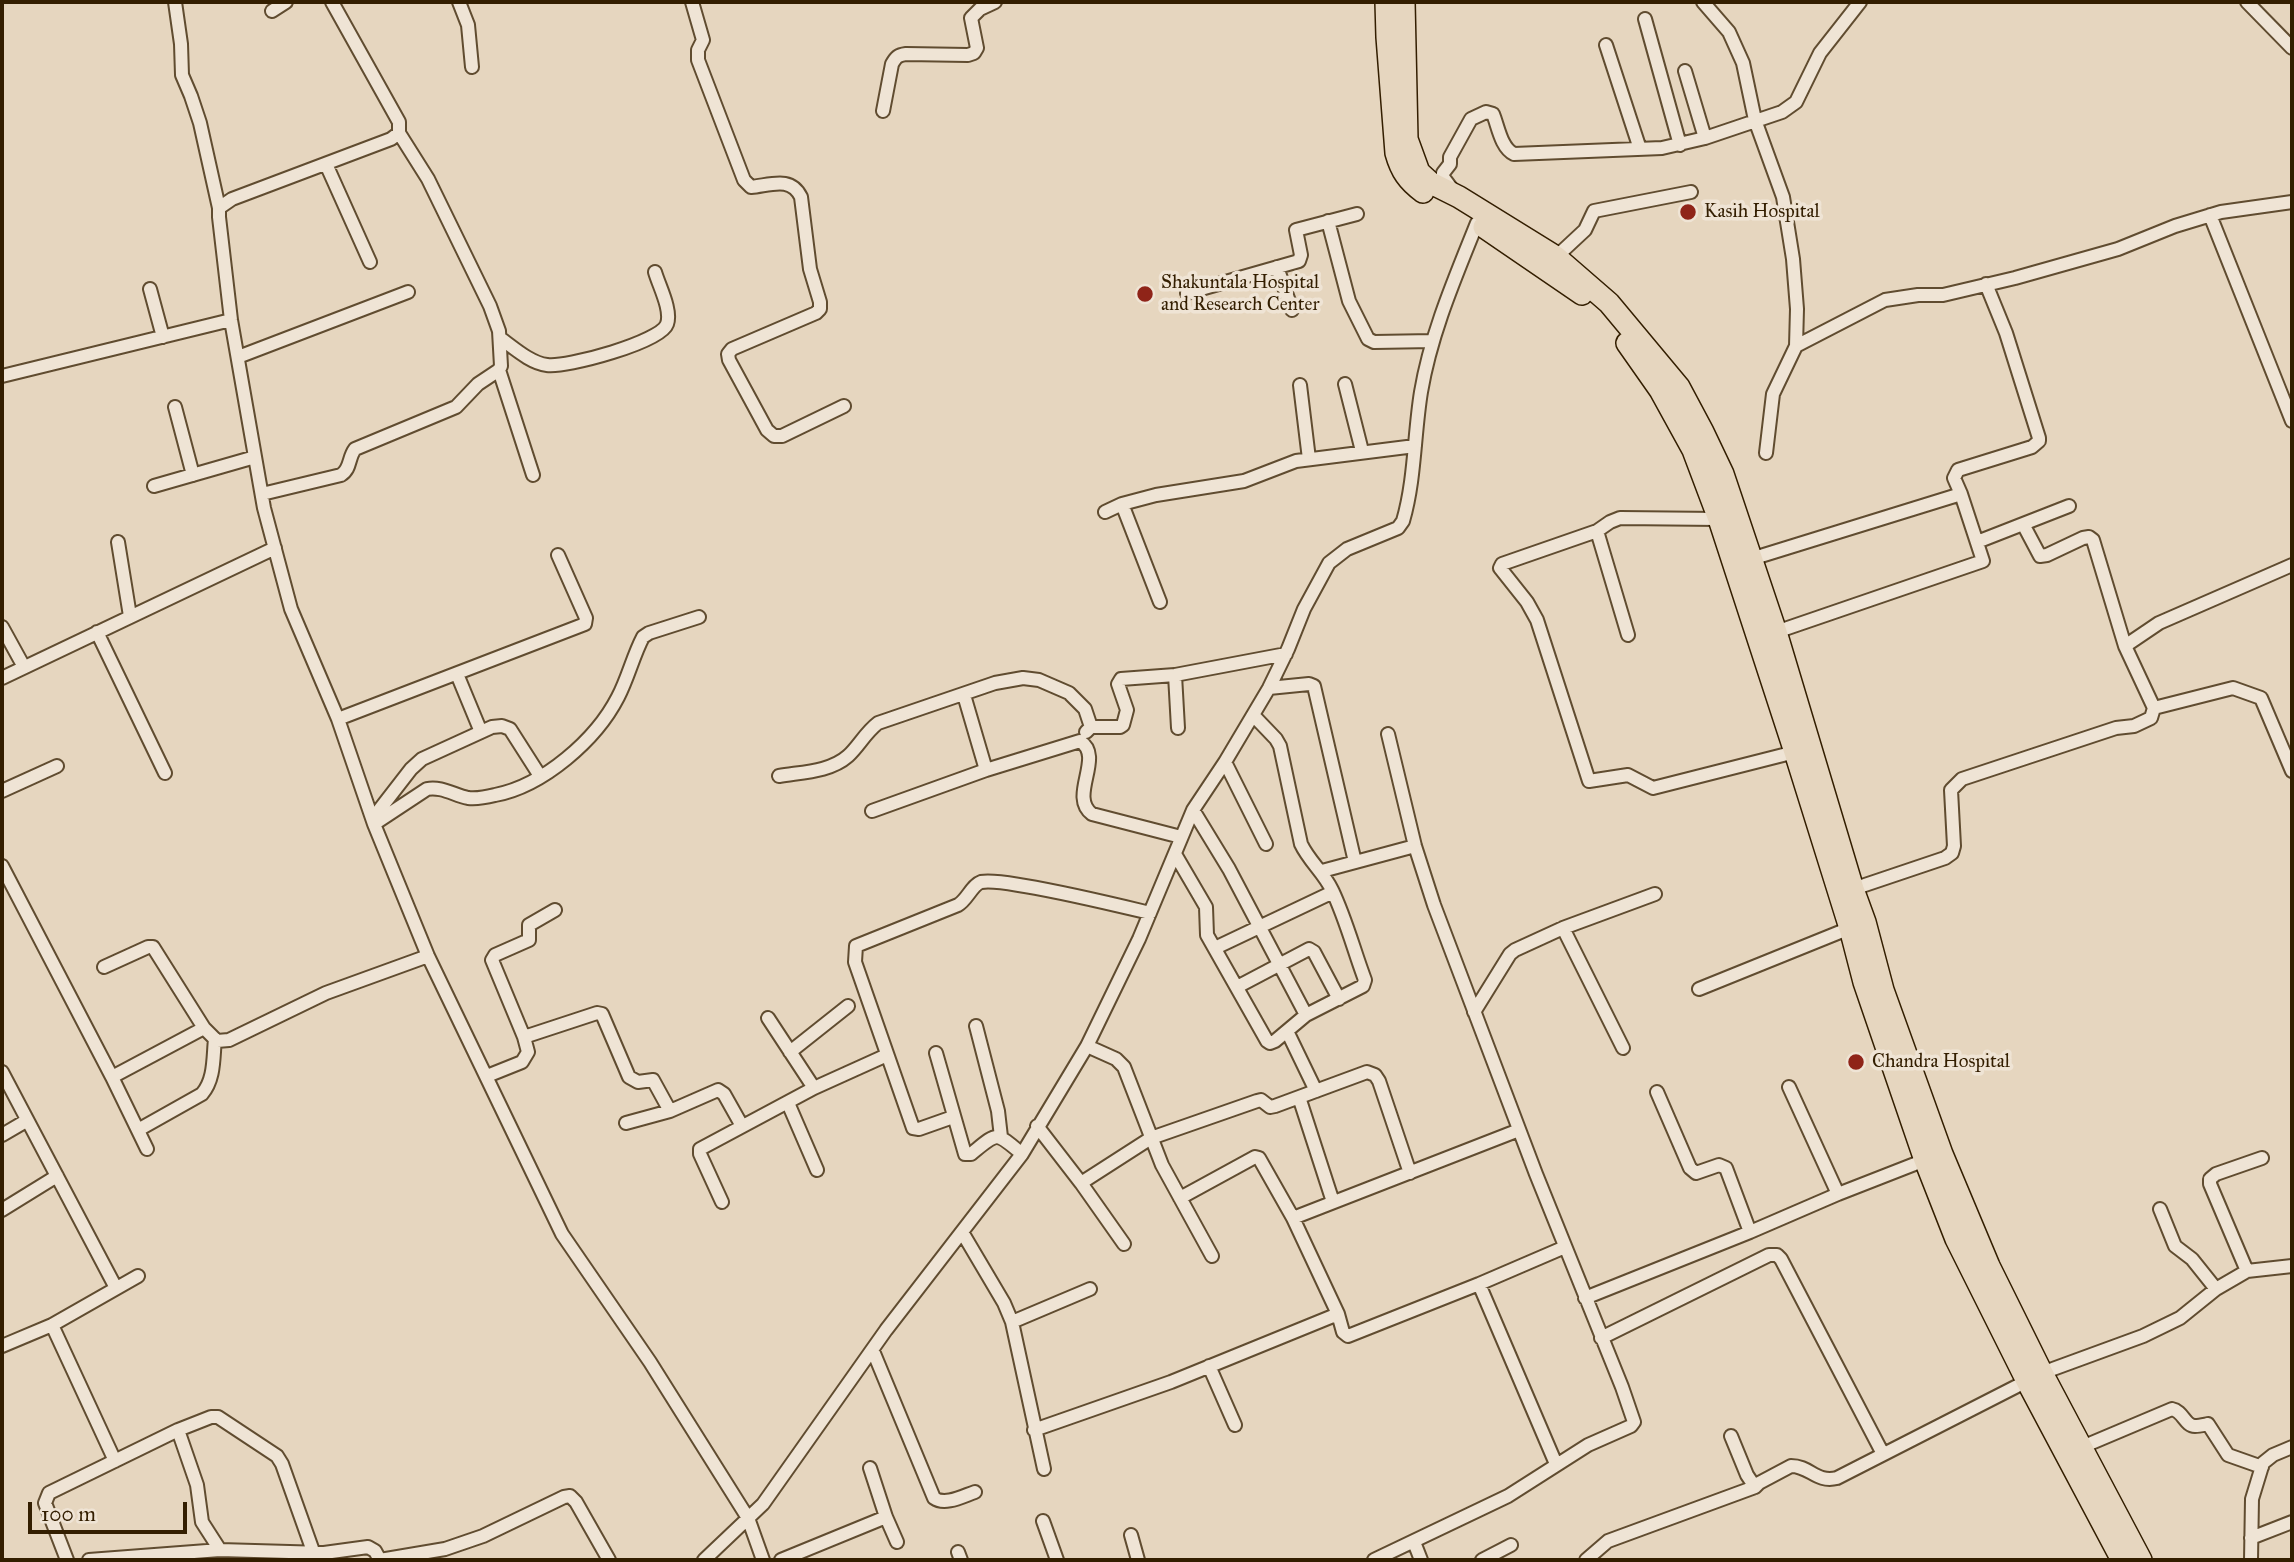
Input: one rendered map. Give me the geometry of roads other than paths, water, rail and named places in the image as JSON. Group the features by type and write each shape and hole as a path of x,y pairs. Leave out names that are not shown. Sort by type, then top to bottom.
{"highway":[{"path":"1386,2 1391,97 1400,169 1410,183 1425,194 1477,223 1584,295 1622,336 1660,390 1693,450 1719,519 1795,752 1850,928 1864,982 1925,1160 1956,1239 2034,1377 2082,1447 2141,1560"},
{"path":"1404,2 1407,139 1419,172 1431,183 1459,197 1556,257 1609,303 1679,387 1723,474 1776,632 1865,922 1883,990 1942,1154 2034,1377 2122,1560"}],"street":[{"path":"175,2 182,75 200,123 219,208 232,320 262,494 295,619 338,719 428,956 562,1234 650,1362 748,1518 763,1560"},
{"path":"272,11 286,2"},
{"path":"262,494 341,475 346,472 351,453 355,449 456,407 478,384 501,366 500,338 479,282 428,179 399,133 399,122 332,2"},
{"path":"459,2 468,25 472,67"},
{"path":"692,2 703,40 698,50 698,60 744,180 751,187 788,183 796,188 801,197 810,269 820,302 820,309 816,313 732,349 728,354 729,360 767,430 774,436 782,436 844,406"},
{"path":"883,111 895,58 906,54 974,54 977,48 971,18 980,9 995,2"},
{"path":"1703,2 1729,32 1743,63 1755,120 1783,197 1793,259 1797,309 1796,346 1773,394 1766,453"},
{"path":"1459,197 1445,182 1443,173 1473,117 1486,112 1493,114 1506,146 1514,154 1640,149 1680,145 1705,138 1782,112 1796,102 1820,52 1860,2"},
{"path":"2247,2 2292,48"},
{"path":"1645,19 1680,145"},
{"path":"1606,45 1640,149"},
{"path":"1685,71 1705,138"},
{"path":"219,208 232,199 391,139 399,133"},
{"path":"326,164 370,262"},
{"path":"1556,257 1585,230 1598,209 1691,192"},
{"path":"1796,346 1885,300 1918,295 1943,295 2015,278 2118,250 2175,226 2210,215 2292,202"},
{"path":"1187,293 1301,259 1296,230 1357,214"},
{"path":"2210,215 2292,421"},
{"path":"1328,221 1349,301 1368,339 1374,342 1433,341"},
{"path":"704,1560 763,1504 886,1330 1021,1154 1087,1046 1150,913 1193,810 1269,688 1304,609 1329,564 1347,549 1398,528 1403,521 1421,392 1433,341 1477,223"},
{"path":"1277,267 1292,310"},
{"path":"500,338 534,361 557,365 603,355 655,336 663,331 668,321 654,272"},
{"path":"1776,632 1983,561 1954,478 1958,470 2032,447 2039,442 2006,333 1986,284"},
{"path":"150,289 163,337"},
{"path":"238,357 408,292"},
{"path":"2,376 232,320"},
{"path":"499,370 533,475"},
{"path":"1345,384 1362,451"},
{"path":"1300,385 1309,459"},
{"path":"175,407 193,475"},
{"path":"1105,512 1122,504 1156,495 1244,481 1284,464 1362,451 1415,446"},
{"path":"153,486 255,457"},
{"path":"1751,559 1961,494"},
{"path":"1122,504 1160,602"},
{"path":"1977,542 2069,506"},
{"path":"1719,519 1620,518 1597,531 1502,564 1500,568 1527,602 1537,620 1589,781 1628,775 1653,788 1795,752"},
{"path":"1853,889 1945,858 1952,853 1954,846 1951,790 1962,779 2116,728 2134,726 2151,718 2154,708 2125,646 2092,540 2089,537 2083,538 2040,556 2024,524"},
{"path":"1597,531 1628,635"},
{"path":"118,542 130,616"},
{"path":"2,677 275,548"},
{"path":"338,719 585,624 586,618 558,555"},
{"path":"2125,646 2159,623 2292,565"},
{"path":"376,822 427,789 437,789 468,798 498,795 540,776 570,755 600,724 617,700 643,637 699,618"},
{"path":"2,627 24,667"},
{"path":"97,632 165,773"},
{"path":"1091,727 1124,725 1127,710 1119,680 1175,675 1286,654"},
{"path":"457,674 481,732"},
{"path":"1175,675 1178,729"},
{"path":"779,776 831,767 850,754 866,733 878,723 995,683 1023,678 1039,680 1069,693 1085,709 1091,727"},
{"path":"1269,688 1309,684 1314,686 1354,862"},
{"path":"2154,708 2233,688 2260,698 2292,771"},
{"path":"964,695 986,770"},
{"path":"1175,854 1206,907 1207,935 1267,1041 1275,1041 1306,1015 1365,984 1333,892 1322,871 1301,844 1280,746 1253,715"},
{"path":"376,822 380,810 422,759 481,732 502,726 510,729 540,776"},
{"path":"872,811 986,770 1080,741 1091,727"},
{"path":"1374,1560 1507,1496 1588,1445 1631,1426 1634,1422 1434,905 1415,846 1388,734"},
{"path":"1080,741 1088,748 1090,757 1084,799 1092,814 1181,837"},
{"path":"1225,762 1266,844"},
{"path":"2,791 57,766"},
{"path":"1193,810 1229,869 1306,1015"},
{"path":"1322,871 1415,846"},
{"path":"2,866 147,1149"},
{"path":"953,1117 919,1129 913,1128 855,962 856,946 958,905 965,901 981,882 1009,883 1059,892 1150,913"},
{"path":"1215,948 1333,892"},
{"path":"1474,1012 1510,954 1522,946 1656,894"},
{"path":"486,1076 522,1062 528,1052 492,960 495,955 529,940 529,925 555,910"},
{"path":"1563,928 1623,1048"},
{"path":"1699,989 1850,928"},
{"path":"104,967 153,947 204,1028 220,1041 229,1040 326,993 428,956"},
{"path":"1237,987 1306,950 1311,950 1339,999"},
{"path":"790,1052 848,1006"},
{"path":"524,1037 597,1013 602,1014 629,1077 638,1082 653,1080 670,1111"},
{"path":"768,1018 814,1088"},
{"path":"976,1026 998,1111 1001,1136 1021,1154"},
{"path":"112,1077 204,1028"},
{"path":"1287,1031 1316,1091"},
{"path":"138,1130 202,1094 210,1081 215,1039"},
{"path":"1087,1046 1116,1059 1124,1067 1162,1166 1212,1256"},
{"path":"936,1053 953,1117 967,1155 994,1136 1001,1136"},
{"path":"722,1202 699,1154 700,1149 814,1088 887,1055"},
{"path":"2,1072 116,1288"},
{"path":"1081,1183 1151,1138 1257,1101 1261,1100 1270,1107 1367,1072 1375,1075 1410,1173"},
{"path":"1789,1087 1838,1194"},
{"path":"626,1123 670,1111 718,1090 724,1094 743,1126"},
{"path":"1657,1092 1690,1168 1696,1172 1719,1166 1726,1168 1750,1231"},
{"path":"1299,1097 1333,1202"},
{"path":"788,1103 817,1170"},
{"path":"2,1135 26,1121"},
{"path":"1037,1126 1124,1244"},
{"path":"1293,1218 1519,1130"},
{"path":"1180,1198 1259,1157 1293,1218 1338,1314 1343,1332 1348,1336 1565,1247"},
{"path":"2247,1271 2210,1179 2216,1174 2262,1158"},
{"path":"1585,1297 1925,1160"},
{"path":"2,1210 57,1176"},
{"path":"2160,1209 2175,1246 2192,1259 2216,1289"},
{"path":"962,1232 1004,1303 1012,1322 1044,1469"},
{"path":"1601,1338 1769,1255 1777,1255 1883,1454"},
{"path":"1586,1560 1608,1541 1755,1487 1791,1466 1821,1479 1837,1478 2034,1377 2143,1336 2180,1318 2216,1289 2247,1271 2292,1266"},
{"path":"2,1346 52,1325 138,1276"},
{"path":"1479,1284 1556,1464"},
{"path":"1012,1322 1090,1289"},
{"path":"1034,1430 1171,1382 1338,1314"},
{"path":"52,1325 116,1461"},
{"path":"873,1352 934,1498 937,1502 943,1502 975,1492"},
{"path":"1209,1366 1235,1425"},
{"path":"2082,1447 2172,1409 2180,1412 2190,1425 2208,1424 2224,1450 2233,1458 2262,1467"},
{"path":"67,1560 46,1503 49,1493 178,1430 211,1417 218,1417 277,1456 314,1554"},
{"path":"178,1430 197,1485 202,1522 220,1550"},
{"path":"1731,1436 1747,1475 1755,1487"},
{"path":"2251,1560 2252,1499 2263,1463 2273,1455 2292,1447"},
{"path":"870,1468 897,1542"},
{"path":"89,1560 220,1550 314,1554 368,1547 375,1551 380,1560 447,1554 570,1496 609,1560"},
{"path":"780,1560 886,1517"},
{"path":"1043,1521 1057,1560"},
{"path":"2251,1538 2292,1522"},
{"path":"1131,1535 1138,1560"},
{"path":"1413,1542 1422,1560"},
{"path":"1482,1560 1511,1545"}],"place":[{"name":"Kasih Hospital","path":"1688,212"},
{"name":"Shakuntala Hospital and Research Center","path":"1145,294"},
{"name":"Chandra Hospital","path":"1856,1062"}]}
